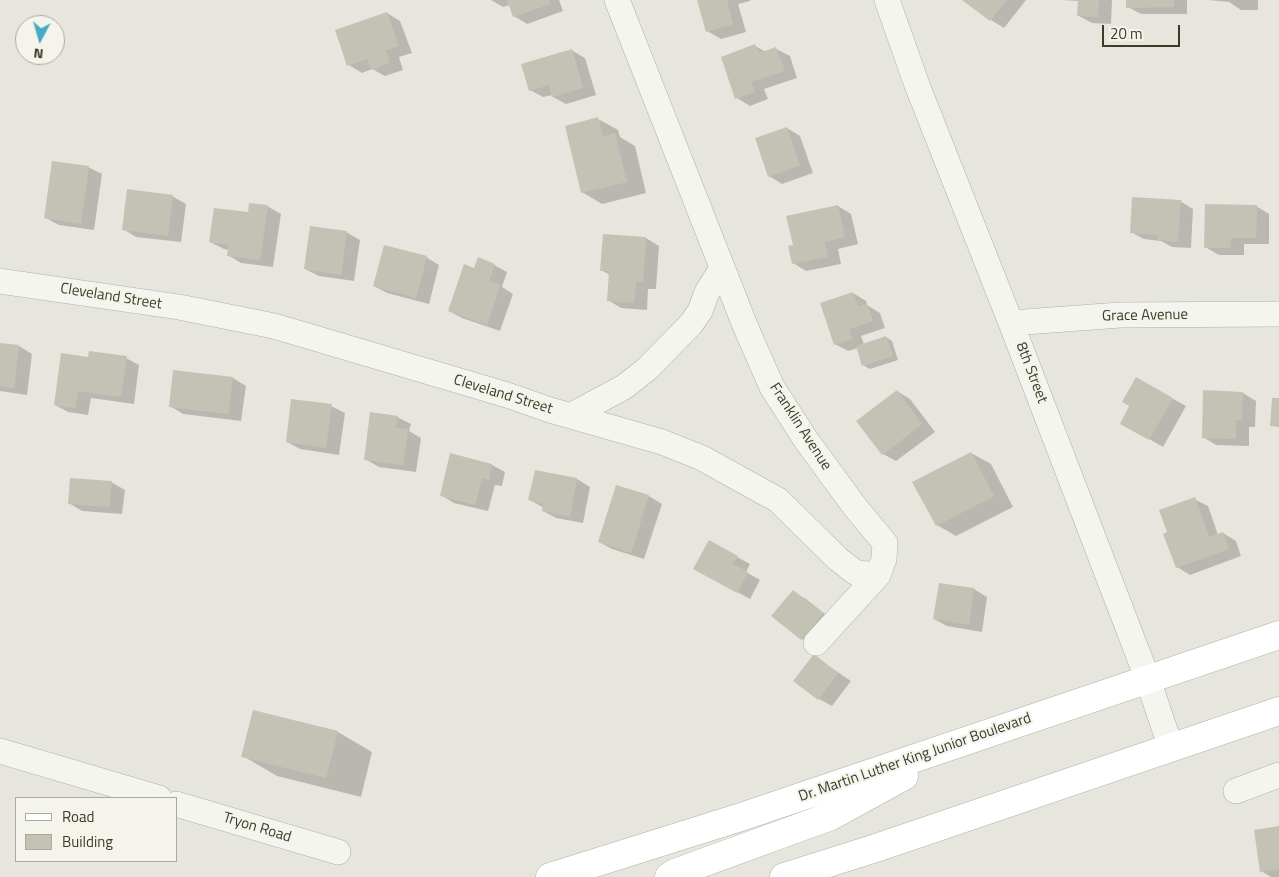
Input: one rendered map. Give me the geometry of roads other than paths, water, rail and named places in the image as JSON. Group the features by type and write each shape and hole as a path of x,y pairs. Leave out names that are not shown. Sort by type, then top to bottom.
{"main road":[{"name":"Dr. Martin Luther King Junior Boulevard","path":"550,877 750,814 1279,635"},
{"path":"784,877 1279,712"},
{"path":"669,877 675,873 831,816 974,739"}],"street":[{"name":"Franklin Avenue","path":"617,0 746,328 772,387 806,440 855,507 885,543 884,559 878,575"},
{"name":"8th Street","path":"888,0 916,85 1011,323 1148,680 1171,748"},
{"path":"572,415 624,388 647,369 691,324 700,311 707,292 722,268"},
{"name":"Cleveland Street","path":"0,281 179,307 274,326 662,442 702,458 778,500 838,559 856,573 878,575"},
{"name":"Grace Avenue","path":"1011,323 1120,315 1279,314"},
{"path":"816,643 878,575"},
{"path":"0,751 156,797"},
{"path":"1236,791 1279,775"},
{"name":"Tryon Road","path":"178,805 338,852"}]}
